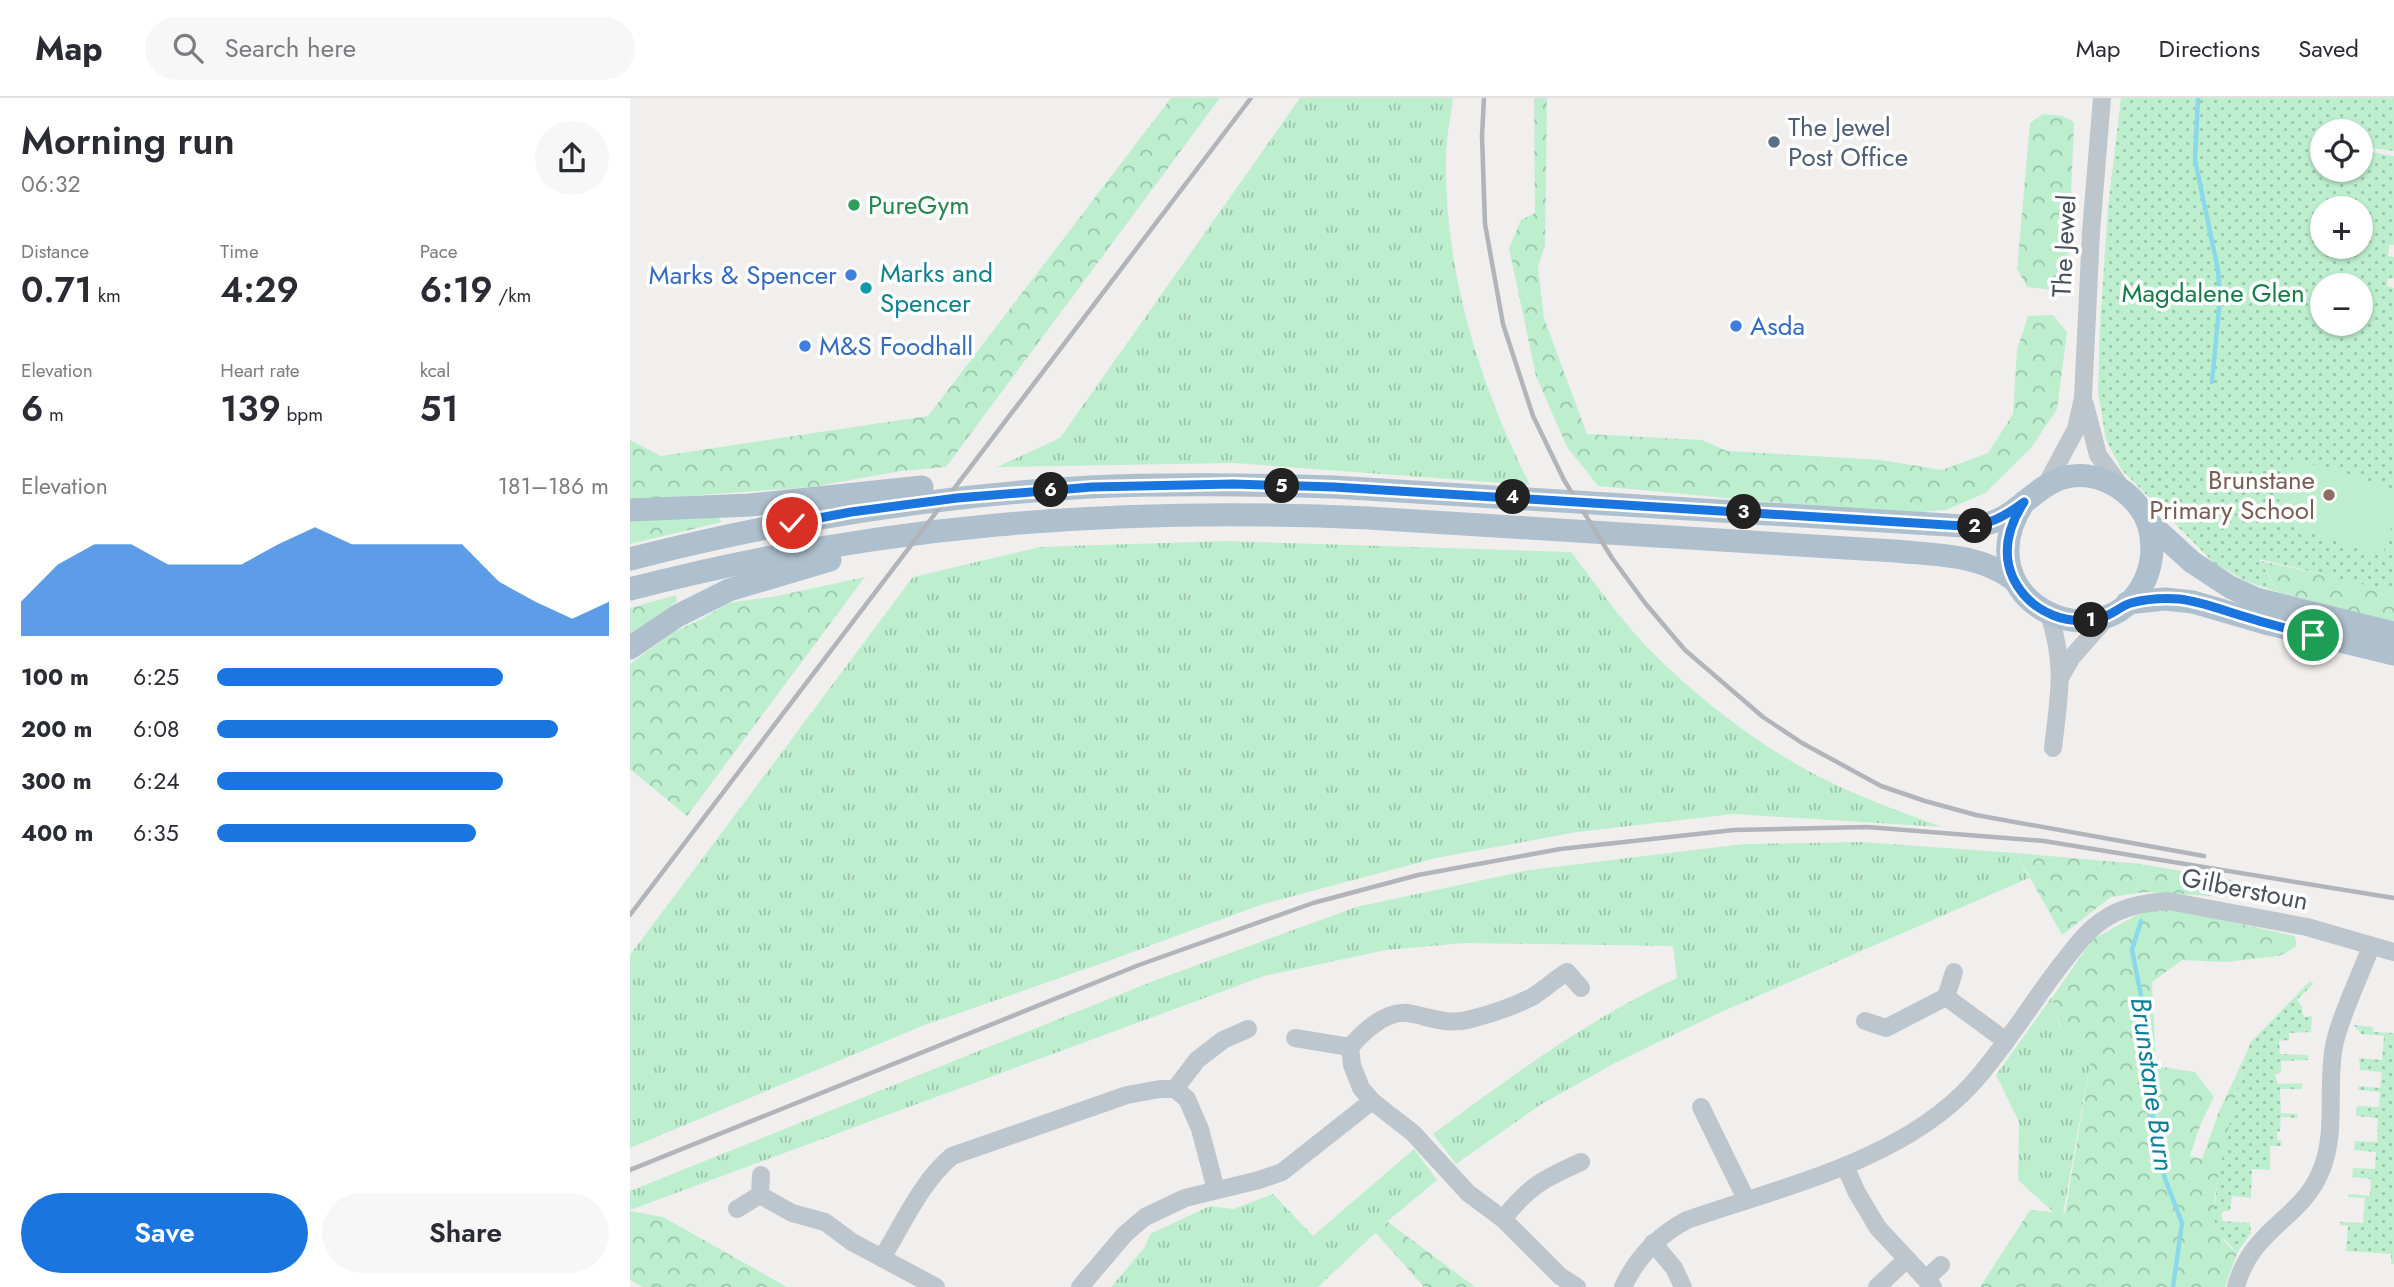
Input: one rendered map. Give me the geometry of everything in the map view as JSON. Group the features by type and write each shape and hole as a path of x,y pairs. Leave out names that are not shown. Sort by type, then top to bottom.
{"main road":[{"path":"630,510 919,495 963,490 1026,477 1082,479 1141,486 1334,487 1963,526 2003,518 2046,485 2060,479 2084,476 2110,483 2123,490 2142,511 2147,522 2152,545 2150,569 2143,583 2118,609"},
{"path":"630,559 919,495"},
{"path":"2024,502 2014,517 2007,546 2010,570 2014,580 2032,603 2049,614 2064,620 2080,621 2165,599 2193,601 2289,629 2394,654"},
{"path":"630,589 720,567 884,537 1070,518 1192,514 1314,516 1957,556 1983,562 2014,580"},
{"path":"2147,522 2192,562 2230,587 2267,602 2394,633"},
{"path":"630,648 677,615 729,590 825,562 884,537"}],"street":[{"name":"The Jewel","path":"2046,485 2076,429 2083,398 2093,191 2102,98"},
{"name":"The Jewel","path":"2083,398 2098,455 2123,490"},
{"path":"2061,676 2072,657 2118,609"},
{"path":"2049,614 2059,649 2061,676 2053,748"},
{"name":"Gilberstoun","path":"1623,1287 1639,1259 1653,1243 1686,1220 1845,1166 1905,1137 1948,1107 1971,1085 2006,1041 2083,936 2102,920 2121,910 2146,902 2168,901 2327,933 2394,951"},
{"path":"2235,1287 2253,1249 2306,1196 2322,1170 2329,1140 2334,1045 2371,946"},
{"path":"1577,1287 1560,1276 1503,1219 1468,1193 1413,1133 1372,1101 1361,1088 1352,1065 1350,1047 1361,1034 1390,1015 1406,1013 1450,1022 1470,1020 1532,996 1567,972 1581,988"},
{"path":"1865,1021 1886,1028 1946,997 1954,972"},
{"path":"1946,997 2006,1041"},
{"path":"1175,1089 1197,1060 1223,1040 1248,1029"},
{"path":"1295,1038 1350,1047"},
{"path":"882,1258 939,1167 953,1156 1127,1095 1175,1089 1187,1098 1200,1129 1216,1190"},
{"path":"1080,1287 1125,1234 1144,1217 1185,1198 1282,1172 1372,1101"},
{"path":"1701,1107 1746,1199"},
{"path":"1503,1219 1523,1194 1548,1177 1581,1162"},
{"path":"1845,1166 1857,1194 1878,1228 1930,1283 1941,1265"},
{"path":"760,1195 761,1175"},
{"path":"760,1195 792,1213 825,1222 852,1242 936,1287"},
{"path":"737,1209 760,1195"},
{"path":"1653,1243 1674,1268 1683,1287"},
{"path":"1877,1287 1907,1259"}],"green space":[{"path":"1171,98 1220,98 946,467 901,471 812,487 630,500 630,440 661,456 928,416"},
{"path":"1300,98 1453,98 1446,149 1447,199 1458,284 1480,366 1530,485 1234,463 997,467 1060,438"},
{"path":"1534,98 1547,98 1545,246 1538,267 1544,318 1587,434 1702,440 1727,451 1881,460 1942,470 1988,453 2013,414 2017,350 2028,316 2053,315 2067,332 2057,409 2031,448 1985,493 1946,510 1896,514 1598,486 1567,447 1536,376 1509,248 1521,220 1535,213"},
{"name":"Magdalene Glen","path":"2121,98 2394,98 2394,151 2373,148 2373,119 2310,119 2310,182 2373,182 2373,152 2394,156 2394,245 2389,245 2388,256 2394,257 2394,278 2388,279 2387,286 2394,288 2394,592 2259,559 2278,592 2248,582 2215,564 2122,470 2106,440 2098,393 2108,208"},
{"path":"2043,114 2063,116 2074,122 2068,272 2053,290 2027,287 2017,269 2030,123"},
{"path":"2293,458 2394,490 2394,519 2382,555 2273,520"},
{"path":"717,516 722,522 630,544 630,520"},
{"path":"1225,541 1571,552 1617,613 1648,648 1692,689 1741,728 1820,777 1870,800 1942,827 1733,814 1577,832 1436,858 1263,904 922,1026 630,1148 630,955 913,577 1040,547"},
{"path":"2261,561 2394,590 2394,622 2278,592"},
{"path":"865,577 687,816 630,769 630,664 674,632 728,603 777,596"},
{"path":"676,595 677,601 630,635 630,608"},
{"path":"1862,842 2016,853 2029,878 1719,1013 1615,1063 1540,1105 1456,1164 1433,1134 1521,1070 1582,1030 1677,978 1673,946 1465,943 1386,950 1264,976 630,1210 630,1191 1156,980 1356,907 1529,870 1744,844"},
{"path":"2016,853 2141,864 2233,880 2229,897 2145,892 2111,897 2062,935"},
{"path":"2171,908 2295,936 2296,947 2279,956 2225,962 2182,960 2152,982 2156,1066 2195,1072 2214,1097 2201,1123 2190,1156 2202,1159 2218,1114 2244,1058 2214,1200 2218,1230 2225,1242 2237,1253 2225,1287 1980,1287 2030,1210 2065,1213 2092,1053 2061,1028 2052,998 2092,940 2142,912"},
{"path":"2310,981 2313,984 2297,1000 2305,1017 2312,1016 2311,1032 2289,1033 2289,1040 2279,1041 2280,1054 2308,1055 2308,1060 2281,1061 2281,1072 2275,1075 2278,1084 2302,1083 2302,1089 2280,1089 2281,1113 2298,1114 2297,1118 2281,1117 2277,1140 2282,1141 2281,1146 2270,1146 2270,1170 2252,1169 2251,1198 2232,1196 2230,1211 2221,1214 2223,1221 2250,1223 2251,1233 2237,1253 2221,1236 2215,1223 2214,1208 2219,1172 2244,1058 2251,1042"},
{"path":"2052,997 2060,1027 2092,1053 2062,1220 2018,1180 2019,1122 1996,1075"},
{"path":"2354,1025 2373,1027 2373,1032 2394,1033 2394,1264 2391,1264 2391,1254 2346,1251 2348,1226 2340,1225 2340,1222 2363,1223 2365,1198 2348,1197 2348,1194 2370,1196 2371,1179 2352,1177 2353,1168 2375,1169 2376,1152 2354,1150 2355,1141 2377,1142 2378,1118 2356,1116 2357,1106 2379,1107 2380,1092 2358,1090 2359,1086 2380,1088 2382,1072 2360,1070 2359,1058 2382,1060 2384,1036 2361,1034"},
{"path":"1414,1149 1437,1180 1389,1220 1318,1287 1111,1287 1145,1247 1150,1234 1210,1206 1233,1209 1273,1194 1313,1236"},
{"path":"630,1211 663,1217 787,1287 643,1287 630,1280"},
{"path":"1388,1222 1475,1287 1424,1287 1375,1232"}],"waterway":[{"path":"2198,98 2195,160 2218,270 2220,297 2212,382"},
{"name":"Brunstane Burn","path":"2141,921 2132,950 2143,1006 2151,1106 2164,1176 2182,1223 2173,1287"}],"railway":[{"path":"630,915 1251,98"},
{"path":"1484,98 1482,136 1485,224 1503,324 1533,416 1564,480 1612,558 1645,603 1685,650 1763,717 1802,743 1881,786 1976,815 2204,856"},
{"path":"630,1170 1139,965 1313,903 1418,875 1560,849 1734,830 1867,827 2044,841 2394,898"}],"place":[{"name":"The Jewel Post Office","path":"1774,142"},
{"name":"PureGym","path":"854,205"},
{"name":"Marks & Spencer","path":"851,275"},
{"name":"Marks and Spencer","path":"866,288"},
{"name":"Asda","path":"1736,326"},
{"name":"M&S Foodhall","path":"805,346"},
{"name":"Brunstane Primary School","path":"2329,495"}],"route":[{"path":"792,523 957,498 1092,487 1233,484 1334,487 1963,526 1975,526 2003,518 2024,502 2009,531 2007,546 2010,570 2020,590 2032,603 2049,614 2064,620 2080,621 2109,615 2127,603 2178,599 2313,635"}]}
